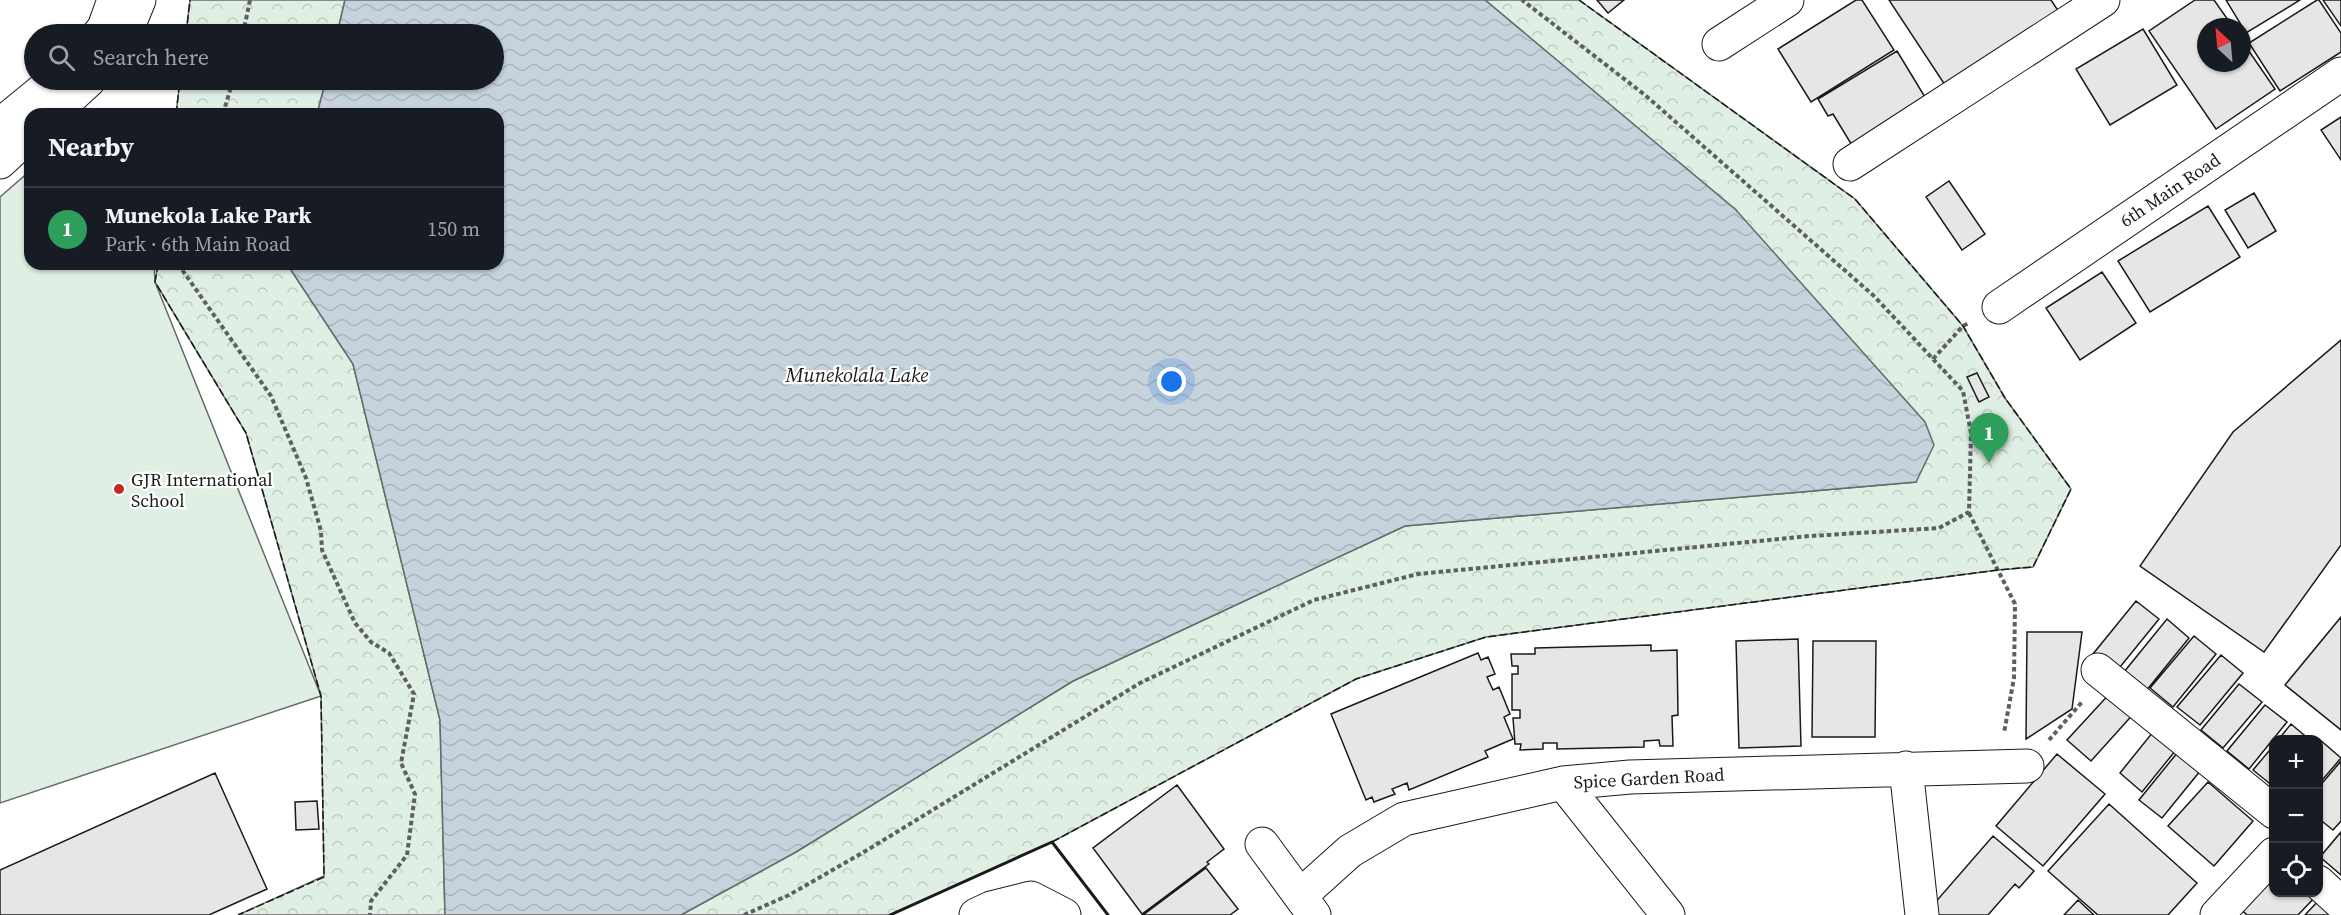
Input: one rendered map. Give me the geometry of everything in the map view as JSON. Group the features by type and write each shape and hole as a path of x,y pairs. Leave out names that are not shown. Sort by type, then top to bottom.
{"street":[{"path":"105,24 114,0"},
{"path":"129,24 139,0"},
{"path":"1719,44 1787,0"},
{"path":"1850,164 2103,0"},
{"name":"6th Main Road","path":"1999,307 2341,74"},
{"path":"0,125 43,90"},
{"path":"58,108 77,90"},
{"path":"0,162 24,140"},
{"path":"2101,673 2269,808"},
{"name":"Spice Garden Road","path":"1262,844 1307,906 1350,851 1404,819 1563,783 1630,777 2012,766"},
{"path":"1906,768 1922,915"},
{"path":"1563,783 1668,915"},
{"path":"2217,915 2269,859"},
{"path":"2323,886 2341,903"},
{"path":"976,915 991,908 1031,898 1064,915"}],"path":[{"path":"245,24 250,0"},
{"path":"1522,0 1654,103 1874,296 1963,391 1971,433 1969,512 2015,604 2012,766"},
{"path":"225,108 230,90"},
{"path":"182,270 271,396 306,478 321,531 322,550 355,623 371,642 389,653 414,694 401,763 415,794 407,855 371,901 370,915"},
{"path":"1933,359 1963,326 1999,307"},
{"path":"744,915 789,895 869,849 1140,682 1314,600 1418,574 1810,536 1939,528 1969,512"},
{"path":"2012,766 2101,673"}],"green space":[{"path":"190,0 345,0 339,24 187,24"},
{"path":"1485,0 1579,0 1855,199 1963,326 2005,398 2071,489 2033,567 1486,637 1356,679 1052,842 890,915 681,915 796,852 1073,681 1405,526 1916,482 1736,210"},
{"path":"179,90 323,90 319,108 177,108"},
{"name":"GJR International School","path":"24,176 24,270 154,270 155,282 321,696 0,803 0,197"},
{"path":"157,270 291,270 353,364 440,720 445,915 238,915 324,876 321,696 246,433 155,282"}],"water":[{"name":"Munekolala Lake","path":"345,0 1485,0 1736,210 1925,422 1934,445 1916,482 1405,526 1073,681 796,852 681,915 445,915 440,720 353,364 291,270 504,270 504,108 319,108 323,90 504,90 504,24 339,24"}],"building":[{"path":"1597,0 1624,0 1608,13"},
{"path":"1856,0 1862,0 1894,50 1811,102 1778,49"},
{"path":"1889,0 2051,0 2059,12 1945,85"},
{"path":"2195,0 2214,0 2227,18 2197,18 2197,72 2251,72 2251,54 2275,89 2216,129 2149,31"},
{"path":"2226,0 2300,0 2251,30 2251,18 2237,18"},
{"path":"2319,0 2341,33 2341,52 2280,91 2251,46 2251,42"},
{"path":"2323,0 2341,0 2341,26"},
{"path":"2143,29 2177,85 2110,125 2076,69"},
{"path":"1897,51 1928,102 1853,147 1833,114 1828,116 1818,99"},
{"path":"2341,117 2341,160 2321,130"},
{"path":"1949,181 1985,234 1962,250 1926,197"},
{"path":"2254,193 2276,231 2248,248 2225,210"},
{"path":"2208,206 2240,257 2150,312 2118,261"},
{"path":"2102,272 2136,323 2080,360 2046,308"},
{"path":"2341,340 2341,545 2264,652 2140,566 2233,432"},
{"path":"1977,373 1989,397 1979,402 1967,377"},
{"path":"2136,601 2159,619 2116,672 2093,654"},
{"path":"2341,617 2341,730 2285,685"},
{"path":"2167,619 2189,638 2146,691 2124,672"},
{"path":"2027,632 2082,632 2072,709 2026,739"},
{"path":"2194,636 2216,654 2173,707 2150,688"},
{"path":"1798,639 1801,746 1739,748 1736,641"},
{"path":"1813,641 1876,641 1875,737 1812,737"},
{"path":"1651,645 1651,651 1677,650 1678,715 1672,716 1673,746 1660,746 1659,740 1644,741 1644,747 1557,749 1557,743 1543,743 1543,749 1520,750 1521,744 1515,744 1513,718 1520,718 1520,710 1512,710 1512,674 1518,674 1518,666 1512,666 1511,654 1535,654 1535,648"},
{"path":"1478,653 1481,660 1488,657 1495,674 1487,677 1493,690 1499,687 1510,714 1504,717 1513,739 1485,751 1488,757 1409,790 1407,783 1392,789 1395,794 1374,802 1372,797 1366,800 1331,714"},
{"path":"2221,655 2243,673 2200,725 2177,707"},
{"path":"2239,684 2262,702 2223,748 2201,730"},
{"path":"2113,690 2136,711 2091,761 2067,740"},
{"path":"2265,705 2287,722 2276,735 2269,735 2269,744 2249,769 2227,751"},
{"path":"2291,724 2304,735 2282,735"},
{"path":"2157,727 2180,745 2142,792 2120,773"},
{"path":"2323,742 2341,758 2323,779"},
{"path":"2182,747 2205,765 2162,818 2139,800"},
{"path":"2269,751 2269,783 2253,770"},
{"path":"2057,754 2105,794 2043,866 1996,826"},
{"path":"2341,761 2341,821 2333,830 2323,822 2323,782"},
{"path":"215,773 267,889 209,915 0,915 0,870"},
{"path":"2208,782 2253,821 2214,866 2168,826"},
{"path":"1177,785 1224,849 1207,862 1209,864 1142,914 1093,848"},
{"path":"317,801 319,829 296,830 295,802"},
{"path":"2109,804 2197,883 2168,915 2098,915 2048,871"},
{"path":"2341,832 2341,875 2323,860 2323,853"},
{"path":"1993,836 2034,871 2019,888 2015,884 1988,915 1929,915 1926,913"},
{"path":"1206,868 1238,909 1230,915 1143,915"},
{"path":"2269,883 2269,897 2315,897 2298,915 2247,915 2242,910"},
{"path":"2078,900 2094,915 2064,915"},
{"path":"2319,900 2335,915 2305,915"}],"fence":[{"path":"187,24 190,0"},
{"path":"1052,842 1356,679 1486,637 2033,567 2071,489 2005,398 1963,326 1855,199 1579,0"},
{"path":"177,108 179,90"},
{"path":"157,270 155,282 246,433 321,696 324,877 238,915"}],"wall":[{"path":"890,915 1052,842 1108,915"}],"place":[{"name":"Munekola Lake Park","path":"1989,463"},
{"name":"GJR International School","path":"119,489"}]}
